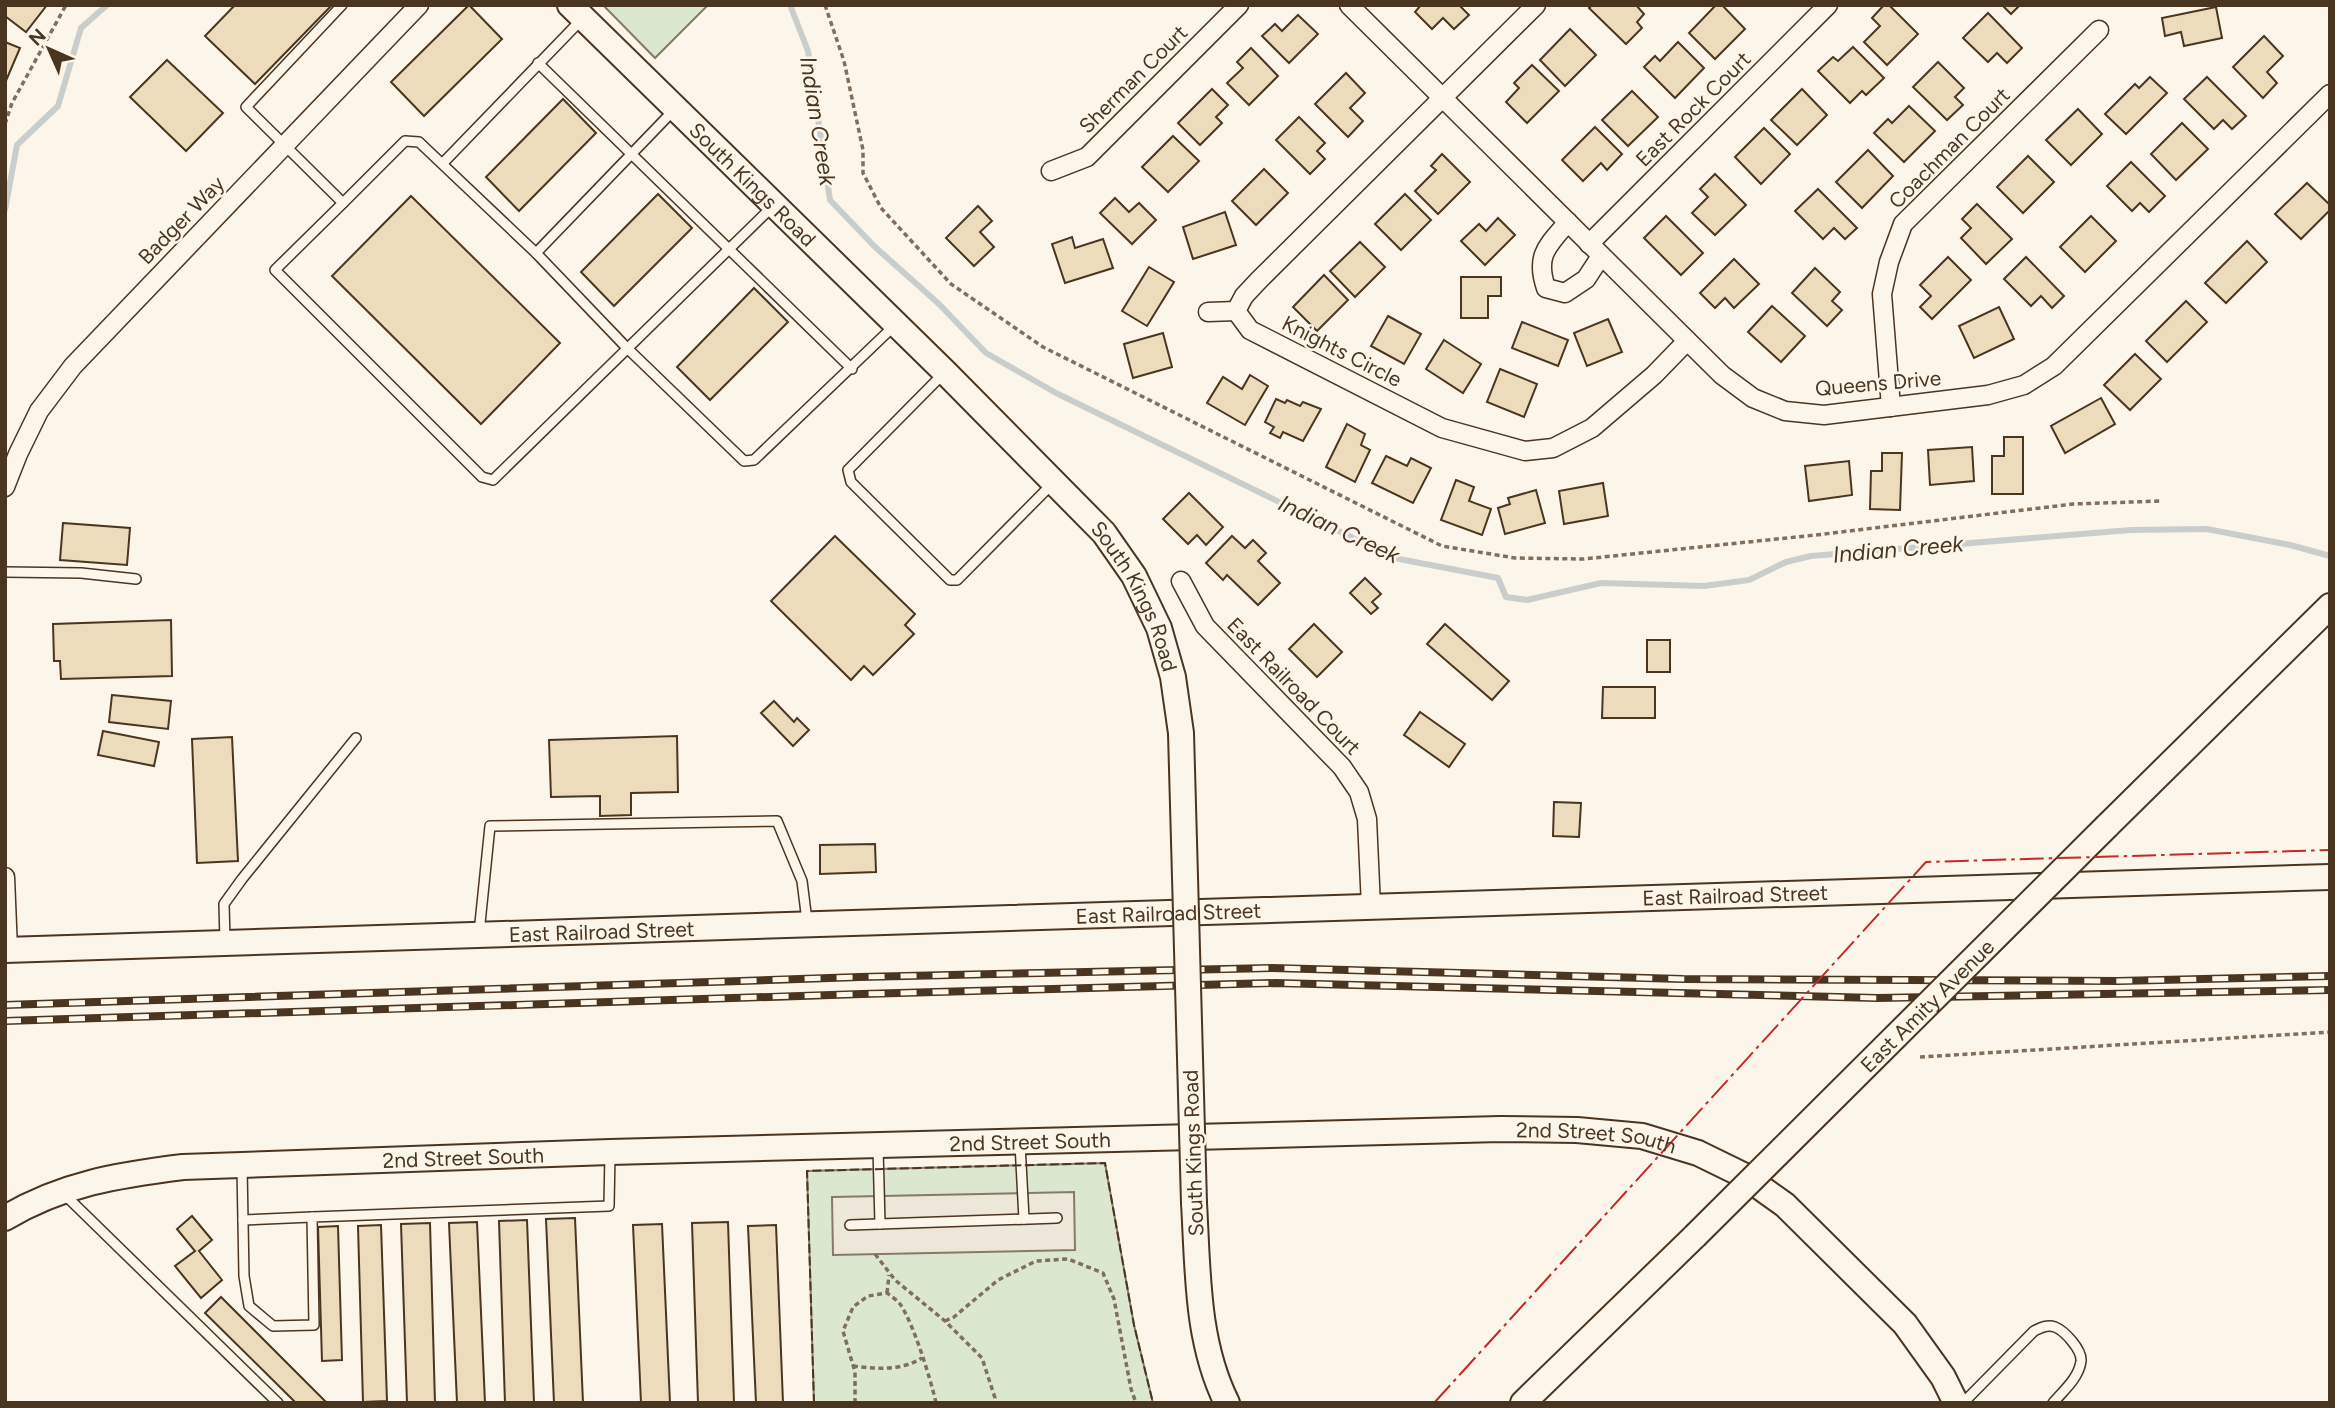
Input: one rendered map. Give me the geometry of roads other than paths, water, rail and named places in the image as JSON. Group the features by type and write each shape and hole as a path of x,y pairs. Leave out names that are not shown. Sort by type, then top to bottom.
{"street":[{"name":"Badger Way","path":"5,487 39,411 73,366 419,5"},
{"name":"Sherman Court","path":"1051,171 1087,158 1238,5"},
{"name":"Queens Drive","path":"1349,5 1722,375 1753,398 1785,411 1824,415 1988,395 2024,385 2054,366 2330,94"},
{"path":"1208,312 1236,311 1244,296 1259,279 1535,5"},
{"name":"East Rock Court","path":"1595,250 1829,5"},
{"name":"South Kings Road","path":"577,12 945,372 1104,533 1134,576 1159,628 1174,677 1181,733 1194,1203 1204,1334 1219,1386 1227,1403"},
{"name":"Coachman Court","path":"1891,407 1882,294 1889,262 1903,224 2099,30"},
{"path":"1568,222 1548,244 1539,268 1546,288 1565,293 1586,279 1595,250"},
{"name":"Knights Circle","path":"1236,311 1251,330 1442,428 1525,451 1553,448 1592,428 1654,375 1687,341"},
{"name":"East Railroad Court","path":"1181,581 1205,626 1342,767 1359,792 1367,819 1371,907"},
{"name":"East Amity Avenue","path":"1523,1403 2330,606"},
{"path":"5,877 7,950"},
{"name":"East Railroad Street","path":"7,950 1371,907 1782,891 2330,877"},
{"name":"2nd Street South","path":"5,1218 34,1201 61,1190 132,1173 183,1167 610,1152 1500,1129 1577,1130 1642,1136 1709,1158 1743,1175 1785,1205 1905,1324 1943,1377 1956,1403"}],"lane":[{"path":"342,5 246,107 343,203"},
{"path":"443,163 538,63 577,12"},
{"path":"538,63 852,369"},
{"path":"536,253 675,108"},
{"path":"774,206 730,250 628,348 493,480 482,477 275,270 405,141 419,142 536,253 628,348 744,461 754,460 896,325"},
{"path":"945,372 848,470 851,482 860,492 950,580 957,580 1054,481"},
{"path":"5,572 81,573 136,579"},
{"path":"225,943 224,904 356,738"},
{"path":"478,935 490,826 777,821 802,881 808,925"},
{"path":"1020,1142 1024,1219"},
{"path":"878,1145 880,1224"},
{"path":"243,1220 609,1206 610,1152"},
{"path":"242,1165 244,1276 249,1306 273,1326 314,1325 312,1217"},
{"path":"61,1190 278,1403"},
{"path":"850,1224 1057,1218"},
{"path":"1962,1403 2034,1331 2045,1326 2057,1327 2079,1349 2081,1360 2076,1376 2053,1403"}],"waterway":[{"name":"Indian Creek","path":"5,210 17,145 58,106 81,28 107,5"},
{"name":"Indian Creek","path":"790,5 808,51 830,200 986,353 1056,393 1394,558 1498,578 1506,597 1527,600 1601,583 1704,586 1749,580 1786,562 1811,556 2131,530 2207,529 2290,545 2330,556"}],"railway":[{"path":"5,1005 860,977 1272,968 1683,979 2118,981 2330,976"},
{"path":"5,1021 1275,983 1877,998 2330,990"}]}
